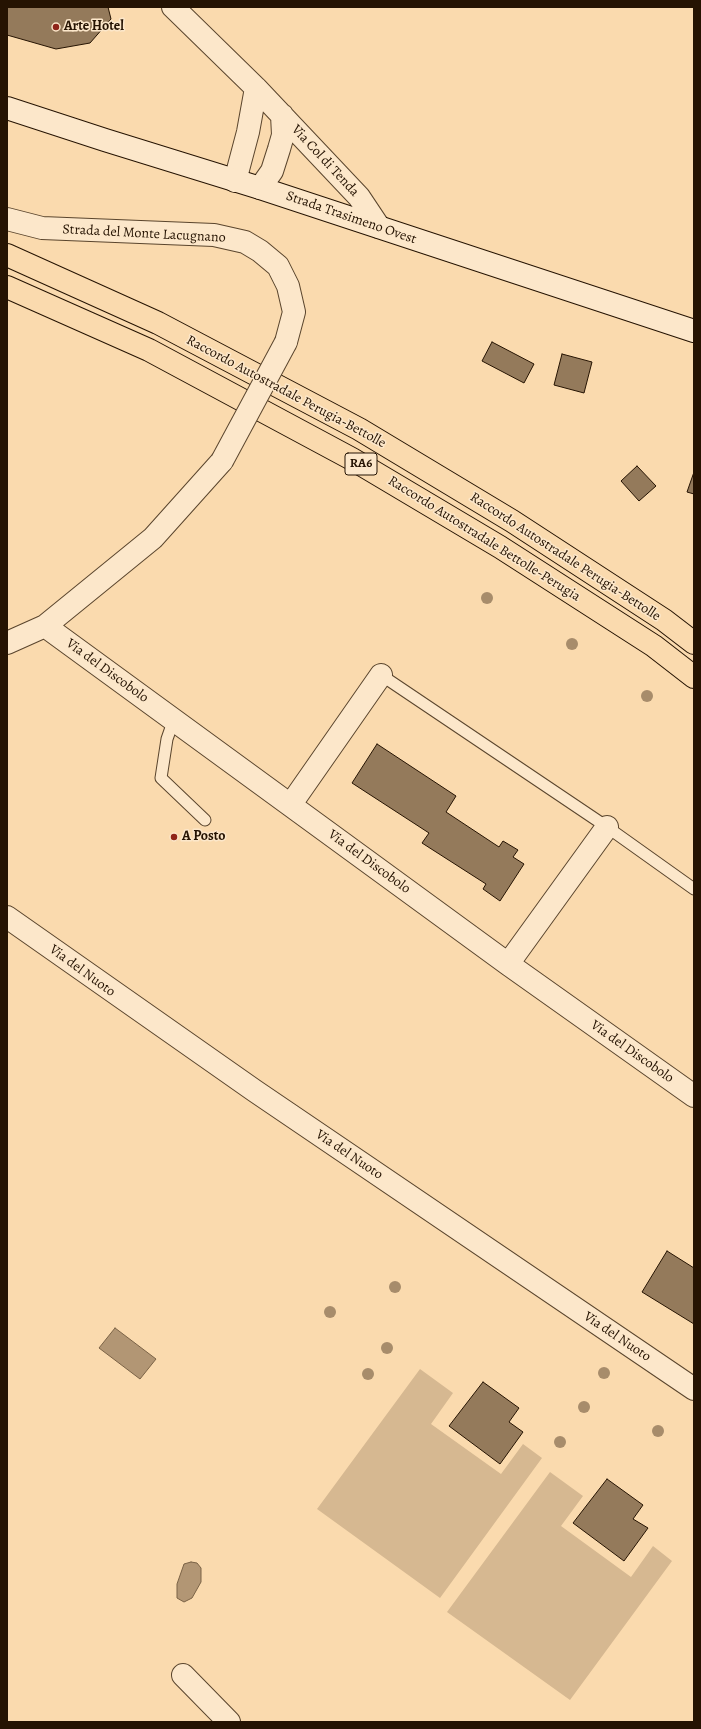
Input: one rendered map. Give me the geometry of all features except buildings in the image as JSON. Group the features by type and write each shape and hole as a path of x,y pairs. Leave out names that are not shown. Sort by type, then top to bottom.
{"highway":[{"name":"Raccordo Autostradale Perugia-Bettolle","path":"7,255 158,323 359,429 518,526 664,620 694,643"},
{"name":"Raccordo Autostradale Bettolle-Perugia","path":"7,287 149,350 352,459 500,547 654,646 694,677"}],"street":[{"name":"Via Col di Tenda","path":"173,7 256,88 359,197 379,227"},
{"path":"235,181 248,132 256,88"},
{"name":"Strada Trasimeno Ovest","path":"7,108 260,188 694,331"},
{"name":"Via Col di Tenda","path":"260,188 272,171 283,134 282,116"},
{"name":"Strada del Monte Lacugnano","path":"7,219 42,228 214,235 245,242 260,251 278,266 288,286 294,312 286,342 222,461 153,538 46,626 7,643"},
{"name":"Via del Discobolo","path":"46,626 508,964 694,1096"},
{"path":"291,804 381,675"},
{"path":"508,964 607,827"},
{"name":"Via del Nuoto","path":"7,916 255,1091 694,1389"},
{"path":"183,1675 229,1722"}],"lane":[{"path":"381,675 607,827 694,889"},
{"path":"174,719 167,739 161,778 205,820"}],"shaded area":[{"path":"115,1328 156,1359 140,1379 99,1348"},
{"path":"420,1369 453,1393 431,1424 501,1474 523,1444 542,1458 440,1598 317,1509"},
{"path":"550,1472 583,1496 561,1526 631,1577 653,1546 672,1561 570,1700 447,1612"},
{"path":"191,1562 197,1563 201,1568 201,1582 192,1598 184,1602 177,1598 177,1584 184,1564"}],"place":[{"name":"Arte Hotel","path":"56,27"},
{"name":"A Posto","path":"174,837"}]}
